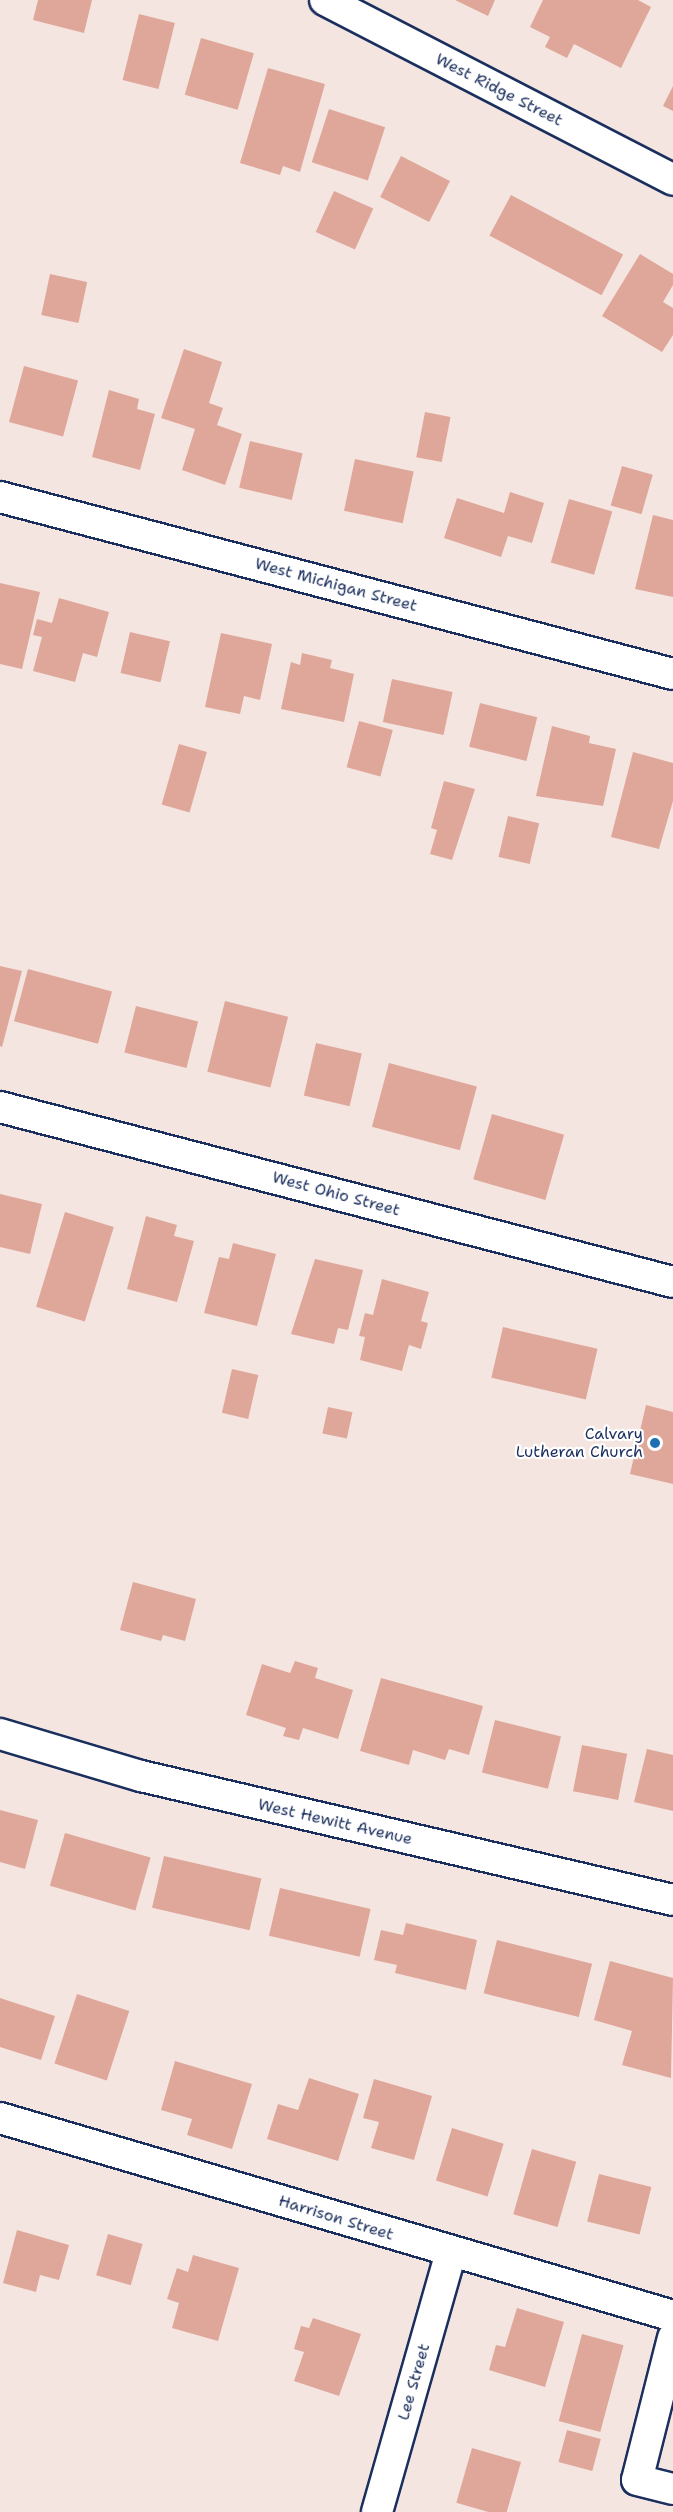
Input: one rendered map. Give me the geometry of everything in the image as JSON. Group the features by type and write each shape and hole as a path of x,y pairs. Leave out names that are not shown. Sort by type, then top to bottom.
{"street":[{"name":"West Ridge Street","path":"343,4 673,180"},
{"name":"West Michigan Street","path":"0,496 673,674"},
{"name":"West Ohio Street","path":"0,1107 673,1282"},
{"name":"West Hewitt Avenue","path":"0,1734 141,1776 673,1900"},
{"name":"Harrison Street","path":"0,2118 673,2316"},
{"name":"Lee Street","path":"377,2512 451,2252"},
{"path":"673,2338 637,2480 673,2489"}],"building":[{"path":"38,0 92,0 84,33 33,20"},
{"path":"455,0 495,0 488,16"},
{"path":"543,0 638,0 651,7 621,68 574,44 567,58 545,47 550,37 530,27"},
{"path":"139,14 175,23 158,89 123,80"},
{"path":"201,38 254,53 238,110 185,95"},
{"path":"268,68 325,84 300,172 283,166 280,175 240,163"},
{"path":"673,86 673,111 663,106"},
{"path":"329,109 385,127 368,180 312,162"},
{"path":"401,156 450,181 429,222 380,197"},
{"path":"334,191 373,208 355,250 316,232"},
{"path":"511,195 623,255 602,295 489,236"},
{"path":"640,254 673,274 673,285 663,302 673,308 673,335 662,352 602,316"},
{"path":"50,274 87,282 78,323 41,315"},
{"path":"184,349 222,362 209,403 223,408 217,425 242,434 225,485 182,470 195,429 161,418"},
{"path":"24,366 78,380 63,437 9,422"},
{"path":"109,390 139,399 137,409 155,414 140,470 92,457"},
{"path":"425,412 451,417 442,462 416,457"},
{"path":"250,441 303,453 292,500 239,488"},
{"path":"355,459 414,471 403,523 344,511"},
{"path":"622,466 653,475 641,514 611,505"},
{"path":"510,492 544,503 532,543 508,536 501,557 444,538 457,498 504,513"},
{"path":"569,499 612,511 594,575 551,562"},
{"path":"653,515 673,520 673,597 635,589"},
{"path":"0,583 40,592 22,669 0,664"},
{"path":"59,598 109,612 97,657 83,653 75,682 33,671 42,637 33,635 37,619 52,623"},
{"path":"130,632 170,641 161,682 121,673"},
{"path":"221,633 272,644 260,700 244,696 240,714 205,707"},
{"path":"302,653 332,660 330,668 354,674 344,722 281,709 291,662 300,665"},
{"path":"392,679 453,692 443,735 383,722"},
{"path":"480,703 537,717 526,761 469,747"},
{"path":"359,721 393,730 380,776 347,767"},
{"path":"552,726 590,736 589,743 616,749 603,806 536,796"},
{"path":"179,744 207,752 190,813 162,805"},
{"path":"633,752 673,763 673,801 659,849 611,837"},
{"path":"444,781 475,789 452,860 430,854 437,830 431,828"},
{"path":"508,816 539,823 530,864 499,857"},
{"path":"0,966 22,971 2,1047 0,1046"},
{"path":"28,969 112,992 98,1044 14,1021"},
{"path":"225,1001 288,1017 270,1088 207,1072"},
{"path":"136,1006 198,1021 186,1068 124,1053"},
{"path":"316,1043 362,1054 350,1106 304,1096"},
{"path":"389,1063 477,1087 460,1150 372,1127"},
{"path":"492,1114 564,1135 545,1200 473,1179"},
{"path":"0,1194 42,1204 30,1254 0,1247"},
{"path":"65,1212 114,1227 85,1322 36,1307"},
{"path":"146,1216 177,1225 174,1236 194,1241 177,1302 127,1289"},
{"path":"233,1243 276,1254 257,1326 204,1313 219,1257 229,1259"},
{"path":"315,1259 363,1270 348,1330 338,1328 334,1344 291,1334"},
{"path":"382,1279 429,1292 421,1321 428,1323 421,1349 409,1345 402,1371 360,1360 365,1337 359,1336 365,1313 373,1315"},
{"path":"503,1327 598,1349 586,1399 491,1378"},
{"path":"232,1369 258,1375 248,1419 222,1413"},
{"name":"Calvary Lutheran Church","path":"646,1405 673,1412 673,1484 630,1474"},
{"path":"328,1407 352,1412 347,1439 322,1433"},
{"path":"133,1582 196,1599 185,1641 163,1635 161,1641 120,1630"},
{"path":"295,1661 318,1668 315,1678 353,1690 338,1739 303,1728 299,1740 283,1736 286,1728 246,1715 262,1664 290,1673"},
{"path":"381,1678 483,1706 469,1755 449,1749 445,1760 413,1750 409,1765 360,1751"},
{"path":"495,1720 561,1736 548,1789 482,1772"},
{"path":"582,1745 627,1754 618,1800 573,1791"},
{"path":"647,1749 673,1755 673,1811 634,1802"},
{"path":"0,1810 38,1820 25,1869 0,1862"},
{"path":"65,1833 151,1858 135,1910 50,1886"},
{"path":"164,1856 261,1878 250,1930 152,1908"},
{"path":"280,1888 371,1909 360,1957 269,1936"},
{"path":"406,1923 477,1940 466,1990 395,1973 397,1965 374,1960 381,1930 403,1935"},
{"path":"497,1940 592,1964 579,2017 484,1993"},
{"path":"610,1961 673,1978 671,2078 622,2065 632,2031 594,2020"},
{"path":"77,1994 129,2011 107,2080 54,2063"},
{"path":"0,1998 55,2016 41,2060 0,2047"},
{"path":"175,2061 252,2084 232,2149 187,2135 192,2119 161,2110"},
{"path":"309,2078 359,2094 338,2161 267,2139 278,2104 298,2110"},
{"path":"374,2079 432,2096 414,2160 371,2148 379,2122 363,2118"},
{"path":"452,2128 504,2144 488,2196 436,2181"},
{"path":"532,2149 576,2162 557,2227 513,2214"},
{"path":"599,2174 651,2187 640,2235 587,2222"},
{"path":"17,2230 69,2245 59,2280 40,2275 36,2292 3,2283"},
{"path":"108,2234 143,2244 131,2285 96,2275"},
{"path":"193,2255 239,2268 218,2341 172,2328 179,2303 167,2299 177,2268 188,2272"},
{"path":"517,2308 564,2322 545,2387 489,2370 496,2345 505,2347"},
{"path":"313,2318 361,2334 339,2396 294,2381 304,2352 294,2349 301,2326 309,2328"},
{"path":"582,2334 624,2345 600,2432 559,2421"},
{"path":"567,2430 601,2439 592,2471 558,2462"},
{"path":"472,2448 521,2462 507,2512 488,2512 456,2503"}],"place":[{"name":"Calvary Lutheran Church","path":"655,1443"}]}
